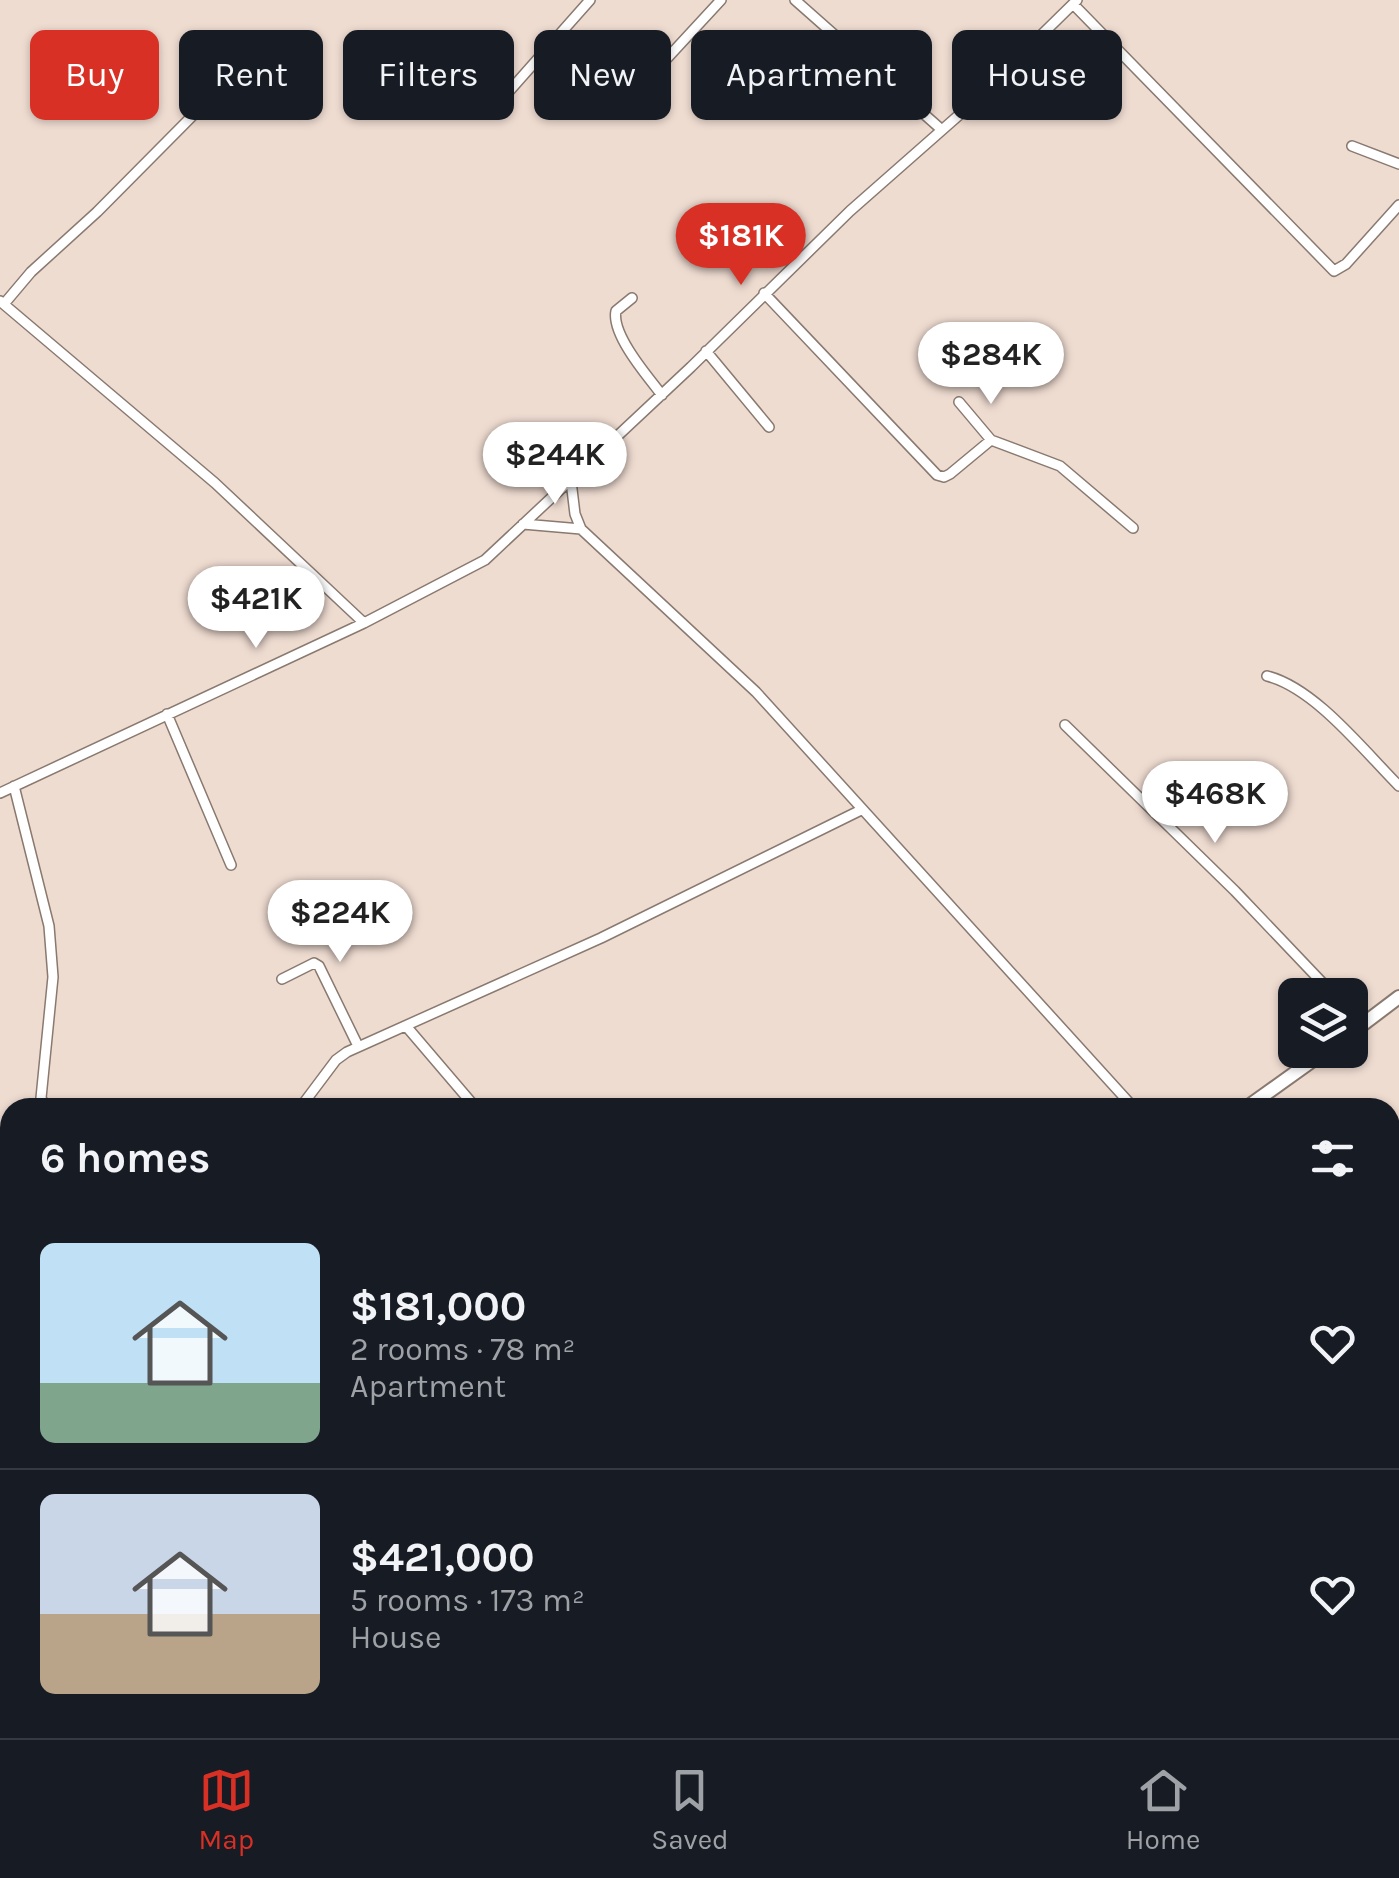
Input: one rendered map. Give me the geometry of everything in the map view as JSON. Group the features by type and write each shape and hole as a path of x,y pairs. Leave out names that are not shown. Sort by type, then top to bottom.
{"main road":[{"path":"1368,1020 1399,997"},
{"path":"1260,1098 1302,1068"}],"street":[{"path":"514,86 590,0"},
{"path":"671,53 720,0"},
{"path":"795,0 942,130"},
{"path":"0,793 364,623 485,560 1076,2 1334,272 1346,264 1399,204"},
{"path":"188,120 2,302 216,483 364,623"},
{"path":"1352,146 1399,164"},
{"path":"764,293 936,475 950,474 991,440"},
{"path":"632,298 616,311 614,320 627,346 662,394"},
{"path":"706,351 769,427"},
{"path":"959,402 991,440 1060,466 1132,528"},
{"path":"572,481 575,514 582,530 756,692 1125,1098"},
{"path":"523,524 582,530"},
{"path":"1267,676 1316,704 1399,786"},
{"path":"168,714 231,866"},
{"path":"1065,725 1318,978"},
{"path":"14,786 48,926 53,977 42,1098"},
{"path":"308,1098 336,1060 358,1046 600,938 862,810"},
{"path":"282,979 314,963 319,966 358,1046"},
{"path":"406,1026 467,1098"}]}
